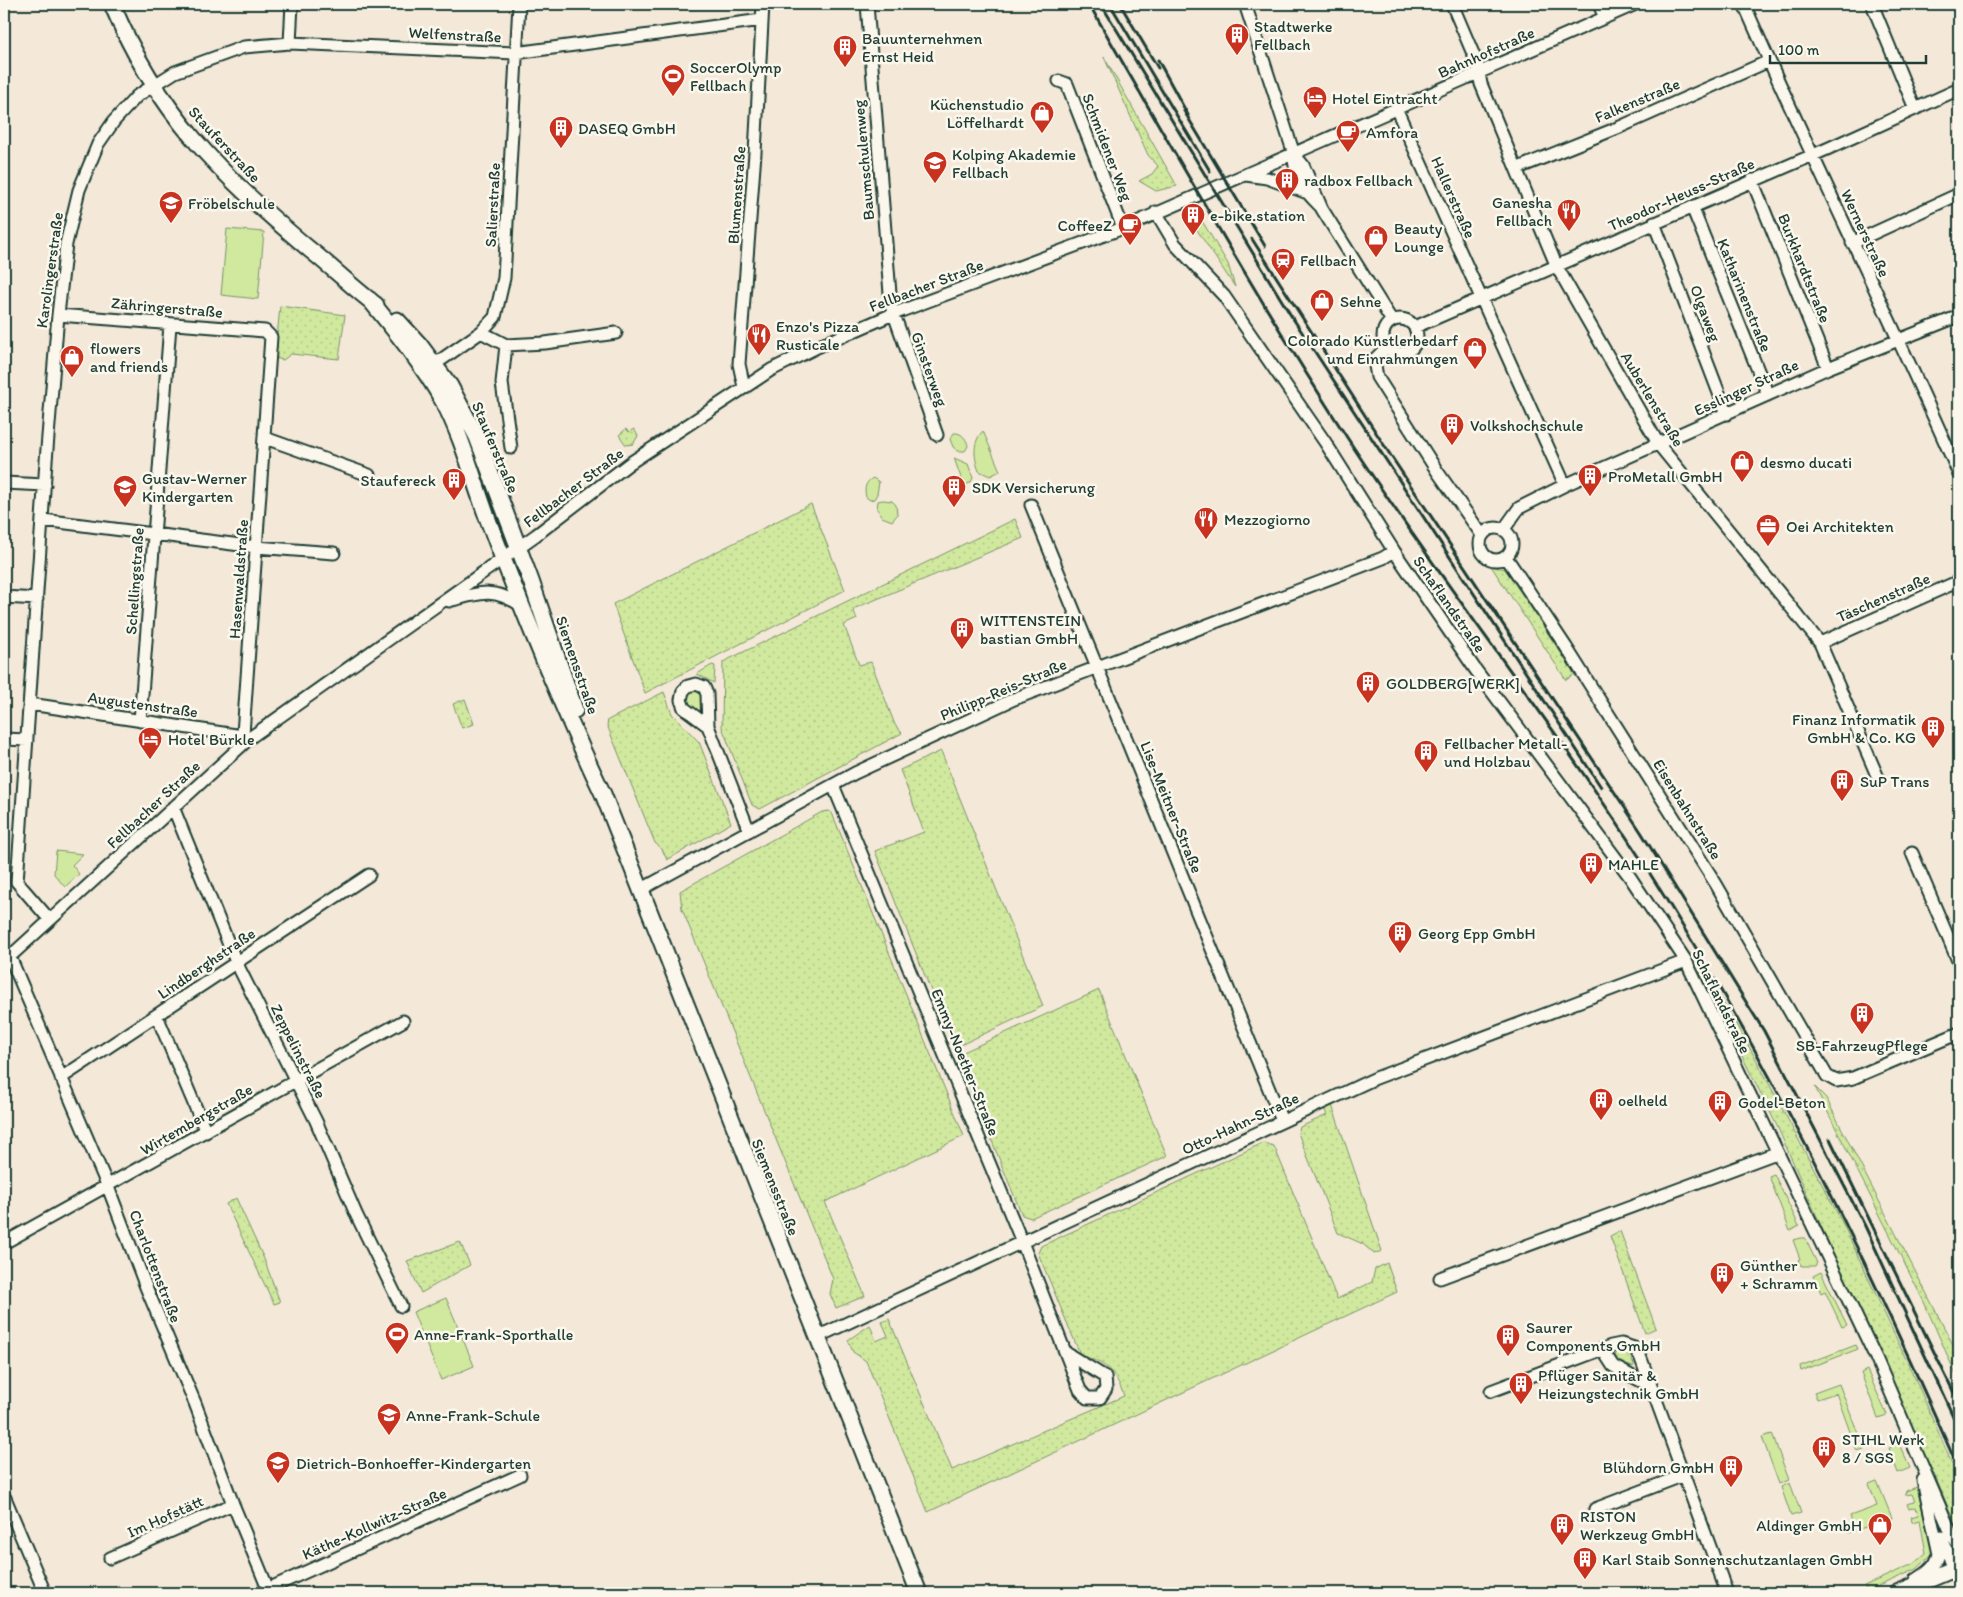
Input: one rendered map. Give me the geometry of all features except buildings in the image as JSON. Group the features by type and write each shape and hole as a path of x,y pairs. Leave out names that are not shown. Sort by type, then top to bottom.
{"main road":[{"name":"Stauferstraße","path":"112,4 125,34 171,113 219,169 279,224 370,300 430,368 450,386 477,437 518,548"},
{"name":"Stauferstraße","path":"430,368 443,402 461,440 503,558"},
{"name":"Siemensstraße","path":"518,548 603,794 918,1593"},
{"name":"Siemensstraße","path":"503,558 573,731 603,794"},
{"path":"1896,1593 1959,1566"}],"street":[{"path":"290,43 292,4"},
{"name":"Salierstraße","path":"430,368 481,332 495,317 504,278 519,4"},
{"name":"Blumenstraße","path":"744,387 739,364 755,153 763,4"},
{"name":"Baumschulenweg","path":"867,4 893,314"},
{"path":"1245,4 1294,154 1294,170 1306,192 1322,209"},
{"name":"Auberlenstraße","path":"1452,4 1480,74 1481,84 1518,168 1557,267 1659,445 1820,643 1879,780"},
{"path":"1599,4 1605,18"},
{"name":"Bahnhofstraße","path":"1294,154 1636,4"},
{"name":"Wernerstraße","path":"1744,4 1852,243 1899,338 1959,474"},
{"path":"1872,4 1915,109"},
{"name":"Welfenstraße","path":"153,85 174,72 244,47 290,43 516,53 762,20"},
{"name":"Falkenstraße","path":"1518,168 1620,127 1769,60"},
{"name":"Schmidener Weg","path":"1059,81 1067,84 1123,228"},
{"name":"Karolingerstraße","path":"50,920 17,882 58,315 72,218 79,190 90,162 98,144 114,121 137,96 153,85"},
{"name":"Theodor-Heuss-Straße","path":"1415,328 1752,180 1812,156 1959,89"},
{"name":"Hallerstraße","path":"1396,108 1565,486"},
{"path":"1294,154 1303,165 1322,209 1392,321"},
{"name":"Fellbacher Straße","path":"7,959 173,807 247,736 440,604 518,548 604,482 744,387 817,347 893,314 1123,228 1156,212 1294,154"},
{"path":"1244,175 1267,178 1306,192"},
{"name":"Burkhardtstraße","path":"1752,180 1828,368"},
{"path":"1852,243 1959,194"},
{"name":"Katharinenstraße","path":"1692,207 1768,395"},
{"name":"Schaflandstraße","path":"1156,212 1164,229 1175,244 1224,296 1325,442 1394,551 1475,669 1630,876 1686,960 1776,1153 1876,1358 1959,1547"},
{"name":"Olgaweg","path":"1654,224 1727,414"},
{"name":"Ginsterweg","path":"893,314 937,435"},
{"name":"Zähringerstraße","path":"58,315 265,331 271,337"},
{"name":"Esslinger Straße","path":"1504,529 1519,508 1565,486 1828,368 1899,338 1959,316"},
{"path":"1405,320 1415,328 1417,341 1411,350 1400,354 1387,347 1383,334 1392,321 1405,320"},
{"name":"Schellingstraße","path":"140,721 170,324"},
{"path":"481,332 506,345 545,343 616,333"},
{"name":"Hasenwaldstraße","path":"247,736 256,547 271,337"},
{"path":"506,345 502,382 511,448"},
{"path":"1387,347 1374,360 1377,377 1437,471 1482,535"},
{"path":"265,438 369,475"},
{"path":"4,483 45,485"},
{"name":"Lise-Meitner-Straße","path":"1031,505 1282,1122"},
{"path":"43,520 256,547 334,553"},
{"path":"1494,527 1504,529 1512,543 1506,557 1496,560 1487,558 1479,545 1482,535 1494,527"},
{"name":"Philipp-Reis-Straße","path":"640,890 833,785 1014,699 1375,561 1394,551"},
{"name":"Eisenbahnstraße","path":"1506,557 1566,647 1716,884 1827,1076 1836,1081 1860,1076 1959,1033"},
{"name":"Täschenstraße","path":"1820,643 1959,581"},
{"path":"440,604 486,592 502,594 523,607"},
{"path":"4,597 37,599"},
{"name":"Augustenstraße","path":"30,704 247,736"},
{"path":"708,726 749,830"},
{"path":"4,739 26,740"},
{"name":"Emmy-Noether-Straße","path":"833,785 1066,1353"},
{"name":"Zeppelinstraße","path":"173,807 236,962 316,1121 356,1214 401,1306"},
{"path":"1912,853 1959,963"},
{"name":"Lindberghstraße","path":"61,1078 369,875"},
{"name":"Charlottenstraße","path":"7,959 108,1187 164,1333 195,1403 233,1504 268,1589"},
{"name":"Otto-Hahn-Straße","path":"817,1337 1376,1078 1686,960"},
{"path":"157,1016 206,1132"},
{"name":"Wirtembergstraße","path":"4,1243 108,1187 403,1021"},
{"path":"1440,1278 1776,1153"},
{"path":"1491,1390 1602,1349 1621,1344 1634,1348 1640,1356 1726,1593"},
{"path":"1602,1349 1613,1366 1650,1386"},
{"name":"Schaflandstraße","path":"1910,1436 1948,1556 1952,1562 1959,1566"},
{"name":"Käthe-Kollwitz-Straße","path":"268,1589 520,1475"},
{"path":"1595,1509 1684,1475"},
{"name":"Schaflandstraße","path":"1896,1593 1928,1573 1937,1563 1939,1554 1924,1484"},
{"path":"5,1495 45,1593"},
{"name":"Im Hofstätt","path":"110,1558 233,1504"}],"green space":[{"path":"1104,57 1177,186 1156,191 1139,181 1152,174 1158,166 1148,155"},
{"path":"1196,211 1228,264 1235,287 1187,215"},
{"path":"227,229 264,232 258,299 221,295"},
{"path":"280,306 345,315 339,359 291,354 283,360 275,358"},
{"path":"626,429 629,432 634,429 638,436 633,444 626,445 619,435"},
{"path":"983,431 1000,471 990,476 979,471 976,461 975,450 977,440"},
{"path":"954,433 961,435 965,439 968,446 965,451 958,451 953,447 950,439"},
{"path":"954,458 968,464 973,478 971,482 964,486"},
{"path":"873,478 879,482 877,494 874,499 870,500 866,497 865,489 868,482"},
{"path":"878,501 892,501 896,505 897,515 892,521 882,517 877,509"},
{"path":"811,504 845,590 645,693 613,604"},
{"path":"1015,519 1023,538 853,609 857,619 844,625 859,665 871,662 895,725 902,733 760,809 752,805 722,727 723,662"},
{"path":"1491,566 1505,569 1575,674 1566,680"},
{"path":"712,665 715,666 714,683 697,674"},
{"path":"692,691 702,693 703,709 696,711 687,701 687,696"},
{"path":"664,692 672,714 699,742 731,823 667,860 662,849 655,843 607,725 608,720"},
{"path":"465,699 474,724 462,728 453,704"},
{"path":"941,751 1043,1006 954,1048 875,851 924,832 900,770"},
{"path":"829,811 832,813 964,1136 825,1202 865,1296 836,1308 830,1294 833,1279 682,909 680,891 822,812"},
{"path":"56,851 83,854 72,865 79,874 65,887 54,874"},
{"path":"1701,964 1756,1059 1843,1224 1918,1385 1959,1480 1959,1533 1932,1469 1929,1470 1777,1126 1700,972"},
{"path":"1099,990 1167,1156 1031,1218 1022,1215 957,1055"},
{"path":"1815,1087 1826,1098 1949,1337 1959,1358 1959,1382 1924,1302"},
{"path":"1331,1102 1382,1251 1374,1254 1363,1244 1338,1233 1298,1133 1300,1127 1327,1115 1323,1106"},
{"path":"1263,1143 1274,1146 1337,1299 1372,1282 1375,1269 1387,1263 1397,1292 928,1512 866,1361 853,1352 848,1340 870,1325 876,1341 888,1336 882,1322 889,1319 952,1470 1124,1396 1113,1373 1103,1365 1080,1354 1038,1253 1041,1246"},
{"path":"1774,1174 1799,1226 1790,1231 1769,1176"},
{"path":"236,1198 264,1259 280,1302 274,1304 226,1204"},
{"path":"1620,1231 1656,1328 1645,1333 1610,1236"},
{"path":"1805,1238 1817,1263 1815,1266 1802,1266 1798,1260 1800,1259 1793,1240"},
{"path":"460,1242 470,1265 421,1293 407,1261"},
{"path":"1821,1272 1847,1325 1842,1327 1825,1291 1821,1293 1813,1276"},
{"path":"446,1298 474,1366 441,1380 413,1312"},
{"path":"1856,1345 1858,1349 1801,1371 1800,1366"},
{"path":"1621,1349 1629,1351 1633,1367 1618,1362 1615,1355"},
{"path":"1867,1370 1887,1415 1878,1418 1861,1373"},
{"path":"1839,1384 1864,1449 1857,1451 1836,1393 1817,1399 1814,1393"},
{"path":"1772,1434 1789,1480 1779,1484 1762,1437"},
{"path":"1899,1444 1910,1468 1898,1473 1889,1448"},
{"path":"1877,1481 1892,1518 1848,1533 1847,1531 1855,1529 1850,1516 1877,1506 1869,1484"},
{"path":"1790,1483 1801,1513 1791,1516 1781,1487"},
{"path":"1917,1487 1933,1553 1917,1569 1867,1591 1864,1586 1913,1564 1926,1553 1920,1520 1912,1522 1911,1517 1918,1515 1916,1507 1909,1509 1907,1504 1915,1502 1912,1494 1905,1495 1906,1491"}],"railway":[{"path":"1089,4 1248,277 1348,439 1422,547 1574,760 1647,869 1692,941 1735,1014 1815,1163 1889,1315 1959,1470"},
{"path":"1101,4 1290,314 1601,787"},
{"path":"1110,4 1210,171"},
{"path":"1120,4 1158,68"},
{"path":"1158,60 1188,115"},
{"path":"1184,111 1265,246"},
{"path":"1252,239 1391,456 1641,832 1764,1031 1865,1226 1959,1429"},
{"path":"1830,1139 1959,1403"}],"place":[{"name":"Stadtwerke Fellbach","path":"1237,56"},
{"name":"Bauunternehmen Ernst Heid","path":"845,68"},
{"name":"SoccerOlymp Fellbach","path":"673,97"},
{"name":"Hotel Eintracht","path":"1315,119"},
{"name":"Küchenstudio Löffelhardt","path":"1042,134"},
{"name":"DASEQ GmbH","path":"561,149"},
{"name":"Amfora","path":"1348,153"},
{"name":"Kolping Akademie Fellbach","path":"935,184"},
{"name":"radbox Fellbach","path":"1287,201"},
{"name":"Fröbelschule","path":"171,224"},
{"name":"Ganesha Fellbach","path":"1569,232"},
{"name":"e-bike.station","path":"1193,236"},
{"name":"CoffeeZ","path":"1130,246"},
{"name":"Beauty Lounge","path":"1376,258"},
{"name":"Fellbach","path":"1283,281"},
{"name":"Sehne","path":"1322,322"},
{"name":"Enzo's Pizza Rusticale","path":"759,356"},
{"name":"Colorado Künstlerbedarf und Einrahmungen","path":"1475,370"},
{"name":"flowers and friends","path":"72,378"},
{"name":"Volkshochschule","path":"1452,446"},
{"name":"desmo ducati","path":"1742,483"},
{"name":"ProMetall GmbH","path":"1590,497"},
{"name":"Staufereck","path":"454,501"},
{"name":"Gustav-Werner Kindergarten","path":"125,508"},
{"name":"SDK Versicherung","path":"954,508"},
{"name":"Mezzogiorno","path":"1206,540"},
{"name":"Oei Architekten","path":"1768,547"},
{"name":"WITTENSTEIN bastian GmbH","path":"962,650"},
{"name":"GOLDBERG[WERK]","path":"1368,704"},
{"name":"Finanz Informatik GmbH & Co. KG","path":"1933,749"},
{"name":"Hotel Bürkle","path":"150,760"},
{"name":"Fellbacher Metall- und Holzbau","path":"1426,773"},
{"name":"SuP Trans","path":"1842,802"},
{"name":"MAHLE","path":"1591,885"},
{"name":"Georg Epp GmbH","path":"1400,954"},
{"name":"SB-FahrzeugPflege","path":"1862,1035"},
{"name":"oelheld","path":"1601,1121"},
{"name":"Godel-Beton","path":"1720,1123"},
{"name":"Günther + Schramm","path":"1722,1295"},
{"name":"Anne-Frank-Sporthalle","path":"397,1355"},
{"name":"Saurer Components GmbH","path":"1508,1357"},
{"name":"Pflüger Sanitär & Heizungstechnik GmbH","path":"1521,1405"},
{"name":"Anne-Frank-Schule","path":"389,1436"},
{"name":"STIHL Werk 8 / SGS","path":"1824,1469"},
{"name":"Dietrich-Bonhoeffer-Kindergarten","path":"278,1484"},
{"name":"Blühdorn GmbH","path":"1731,1488"},
{"name":"RISTON Werkzeug GmbH","path":"1562,1546"},
{"name":"Aldinger GmbH","path":"1880,1546"},
{"name":"Karl Staib Sonnenschutzanlagen GmbH","path":"1585,1580"}]}
